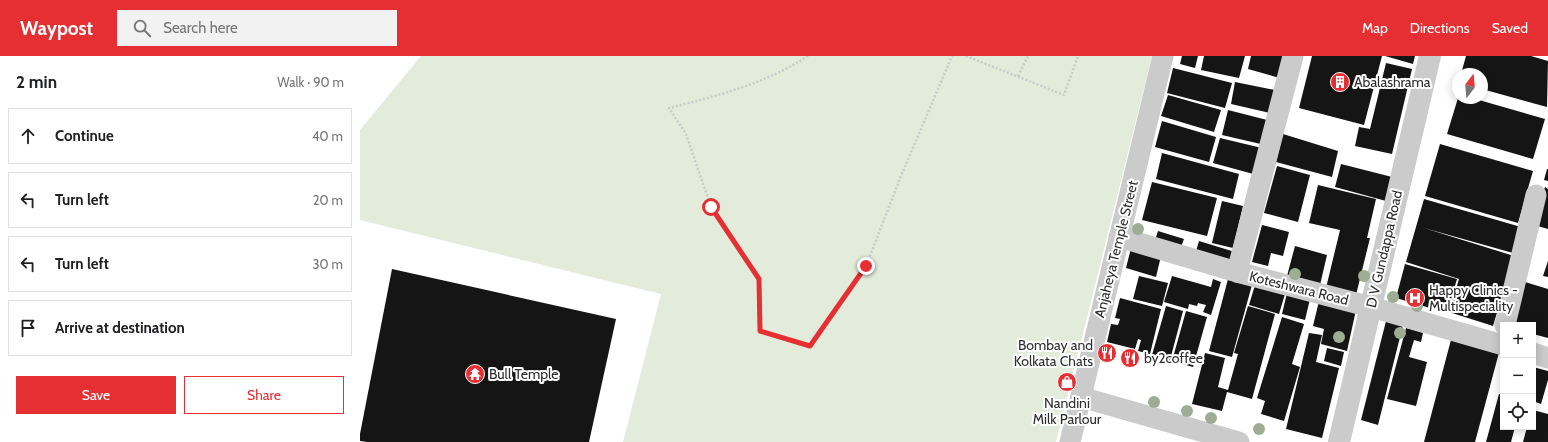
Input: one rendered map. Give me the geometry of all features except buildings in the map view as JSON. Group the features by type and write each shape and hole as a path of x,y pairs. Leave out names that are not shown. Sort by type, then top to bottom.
{"street":[{"name":"Anjaheya Temple Street","path":"1070,442 1163,56"},
{"path":"1237,272 1293,56"},
{"name":"D V Gundappa Road","path":"1339,442 1430,56"},
{"path":"1506,322 1536,195"},
{"name":"Koteshwara Road","path":"1119,237 1237,272 1371,306 1500,336"},
{"path":"1536,354 1548,358"},
{"path":"1080,397 1239,442"}],"path":[{"path":"808,56 790,68 720,95 669,108 686,134 711,207 759,279 760,331 810,346 866,266 901,176 952,56"},
{"path":"966,56 1064,95 1078,56"},
{"path":"1018,76 1028,56"}],"green space":[{"path":"421,56 1152,56 1056,442 623,442 661,294 360,220 360,130"}],"place":[{"name":"Abalashrama","path":"1340,82"},
{"name":"Happy Clinics - Multispeciality","path":"1415,298"},
{"name":"Bombay and Kolkata Chats","path":"1107,353"},
{"name":"by2coffee","path":"1130,358"},
{"name":"Bull Temple","path":"475,374"},
{"name":"Nandini Milk Parlour","path":"1067,382"}],"route":[{"path":"711,207 759,279 760,331 810,346 866,266"}]}
